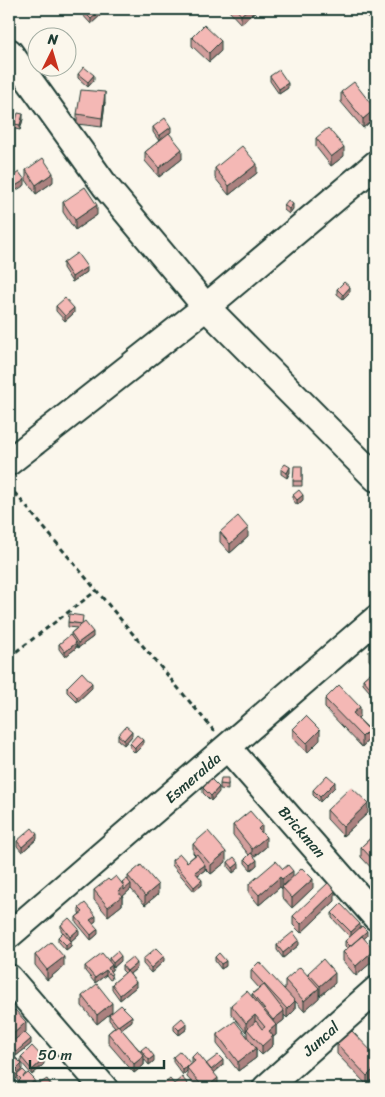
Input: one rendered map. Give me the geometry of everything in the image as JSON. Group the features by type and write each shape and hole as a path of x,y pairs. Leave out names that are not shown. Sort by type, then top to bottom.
{"street":[{"path":"9,52 106,187 206,306 376,478"},
{"path":"9,462 206,306 376,164"},
{"name":"Esmeralda","path":"9,935 376,619"},
{"name":"Brickman","path":"228,748 376,917"},
{"path":"9,978 104,1088"},
{"name":"Juncal","path":"266,1088 376,990"}],"path":[{"path":"361,9 376,25"},
{"path":"9,486 228,748"},
{"path":"9,657 96,591"}],"building":[{"path":"81,9 102,9 91,19"},
{"path":"236,9 248,9 241,15"},
{"path":"204,25 221,41 209,53 192,37"},
{"path":"84,67 94,75 88,82 78,74"},
{"path":"279,70 288,83 279,89 270,76"},
{"path":"354,82 375,109 363,119 341,92"},
{"path":"81,90 105,92 102,118 77,114"},
{"path":"18,113 23,114 20,125 15,124"},
{"path":"165,118 171,127 159,136 153,127"},
{"path":"328,128 344,147 331,157 316,138"},
{"path":"169,133 182,149 159,168 145,152"},
{"path":"242,146 257,164 229,186 215,168"},
{"path":"43,158 53,173 36,185 26,170"},
{"path":"19,172 25,180 9,190 9,179"},
{"path":"85,187 97,205 75,220 63,202"},
{"path":"288,200 293,204 289,209 284,205"},
{"path":"77,253 87,267 72,277 63,263"},
{"path":"344,282 350,287 343,295 337,289"},
{"path":"65,298 74,308 65,316 56,306"},
{"path":"285,464 290,467 287,473 281,469"},
{"path":"294,466 302,466 302,481 293,481"},
{"path":"299,490 303,495 297,500 293,495"},
{"path":"238,516 248,528 230,544 220,532"},
{"path":"69,614 83,616 82,624 68,622"},
{"path":"85,622 93,632 78,643 71,633"},
{"path":"70,635 76,643 65,652 59,644"},
{"path":"376,645 376,659 369,651"},
{"path":"376,668 376,694 363,679"},
{"path":"82,672 92,683 77,697 67,687"},
{"path":"339,685 360,707 353,713 369,730 362,737 325,699"},
{"path":"306,716 320,730 307,743 293,729"},
{"path":"375,719 376,721 376,734 369,726"},
{"path":"126,726 132,731 124,740 118,735"},
{"path":"137,735 143,740 135,748 130,743"},
{"path":"327,775 335,782 320,797 313,790"},
{"path":"221,778 228,778 228,785 220,784"},
{"path":"211,779 219,787 211,796 203,788"},
{"path":"351,787 368,803 343,827 327,810"},
{"path":"250,811 262,825 258,829 266,837 252,849 233,825"},
{"path":"32,828 37,834 22,847 17,841"},
{"path":"208,831 226,852 211,865 193,844"},
{"path":"376,833 376,863 361,847"},
{"path":"251,853 257,860 251,865 245,859"},
{"path":"180,854 187,862 197,854 205,865 195,872 202,880 194,887 172,860"},
{"path":"234,857 239,863 233,868 228,862"},
{"path":"276,861 283,869 288,865 293,871 282,879 280,877 259,895 249,884"},
{"path":"141,865 158,885 145,896 128,876"},
{"path":"302,868 313,879 292,898 282,887"},
{"path":"116,876 124,886 118,891 122,896 108,907 94,890 108,879 110,881"},
{"path":"127,879 131,884 124,890 122,883"},
{"path":"328,883 335,891 301,924 293,916"},
{"path":"85,903 96,916 90,920 98,929 91,935 76,917 83,912 79,908"},
{"path":"341,904 360,924 351,932 332,913"},
{"path":"69,918 79,929 70,937 61,925"},
{"path":"362,926 367,931 350,946 345,941"},
{"path":"63,932 71,941 66,945 58,937"},
{"path":"293,932 299,940 283,953 277,945"},
{"path":"362,936 374,950 356,966 343,952"},
{"path":"51,942 64,957 47,970 35,955"},
{"path":"156,948 164,956 151,968 143,959"},
{"path":"117,951 121,956 113,963 109,958"},
{"path":"102,953 112,965 108,968 112,974 110,975 106,970 95,978 85,966"},
{"path":"219,953 226,961 221,964 215,957"},
{"path":"132,957 137,963 127,971 122,965"},
{"path":"323,959 335,973 320,986 308,973"},
{"path":"259,962 295,1001 287,1009 251,970"},
{"path":"300,967 319,988 304,1001 285,980"},
{"path":"127,971 136,982 120,995 112,984"},
{"path":"97,984 112,1003 97,1015 82,996"},
{"path":"264,985 284,1011 273,1020 252,994"},
{"path":"247,991 276,1025 269,1031 273,1036 262,1046 247,1029 256,1021 262,1029 265,1027 255,1015 246,1023 231,1005"},
{"path":"121,1005 132,1016 118,1026 109,1015"},
{"path":"15,1010 26,1022 10,1037 9,1016"},
{"path":"182,1018 187,1024 179,1030 174,1025"},
{"path":"235,1021 256,1048 238,1062 217,1034"},
{"path":"118,1025 144,1056 134,1064 108,1033"},
{"path":"352,1031 376,1056 376,1067 367,1076 337,1044"},
{"path":"24,1032 31,1039 16,1052 10,1044"},
{"path":"32,1046 44,1059 32,1070 21,1057"},
{"path":"146,1046 154,1056 149,1060 141,1050"},
{"path":"180,1051 191,1064 183,1070 173,1057"},
{"path":"197,1052 218,1078 206,1088 187,1068 195,1061 192,1057"},
{"path":"218,1055 223,1060 211,1070 206,1064"},
{"path":"9,1056 11,1059 14,1056 22,1064 17,1069 9,1061"},
{"path":"11,1066 18,1073 12,1078 9,1075 9,1068"},
{"path":"23,1070 26,1073 23,1077 28,1073 35,1080 26,1088 19,1081 21,1079 17,1075"},
{"path":"182,1077 191,1088 179,1088 177,1086 167,1088 164,1084 170,1079 174,1084"},
{"path":"47,1079 53,1088 33,1088"},
{"path":"13,1083 20,1084 19,1088 13,1088"}]}
